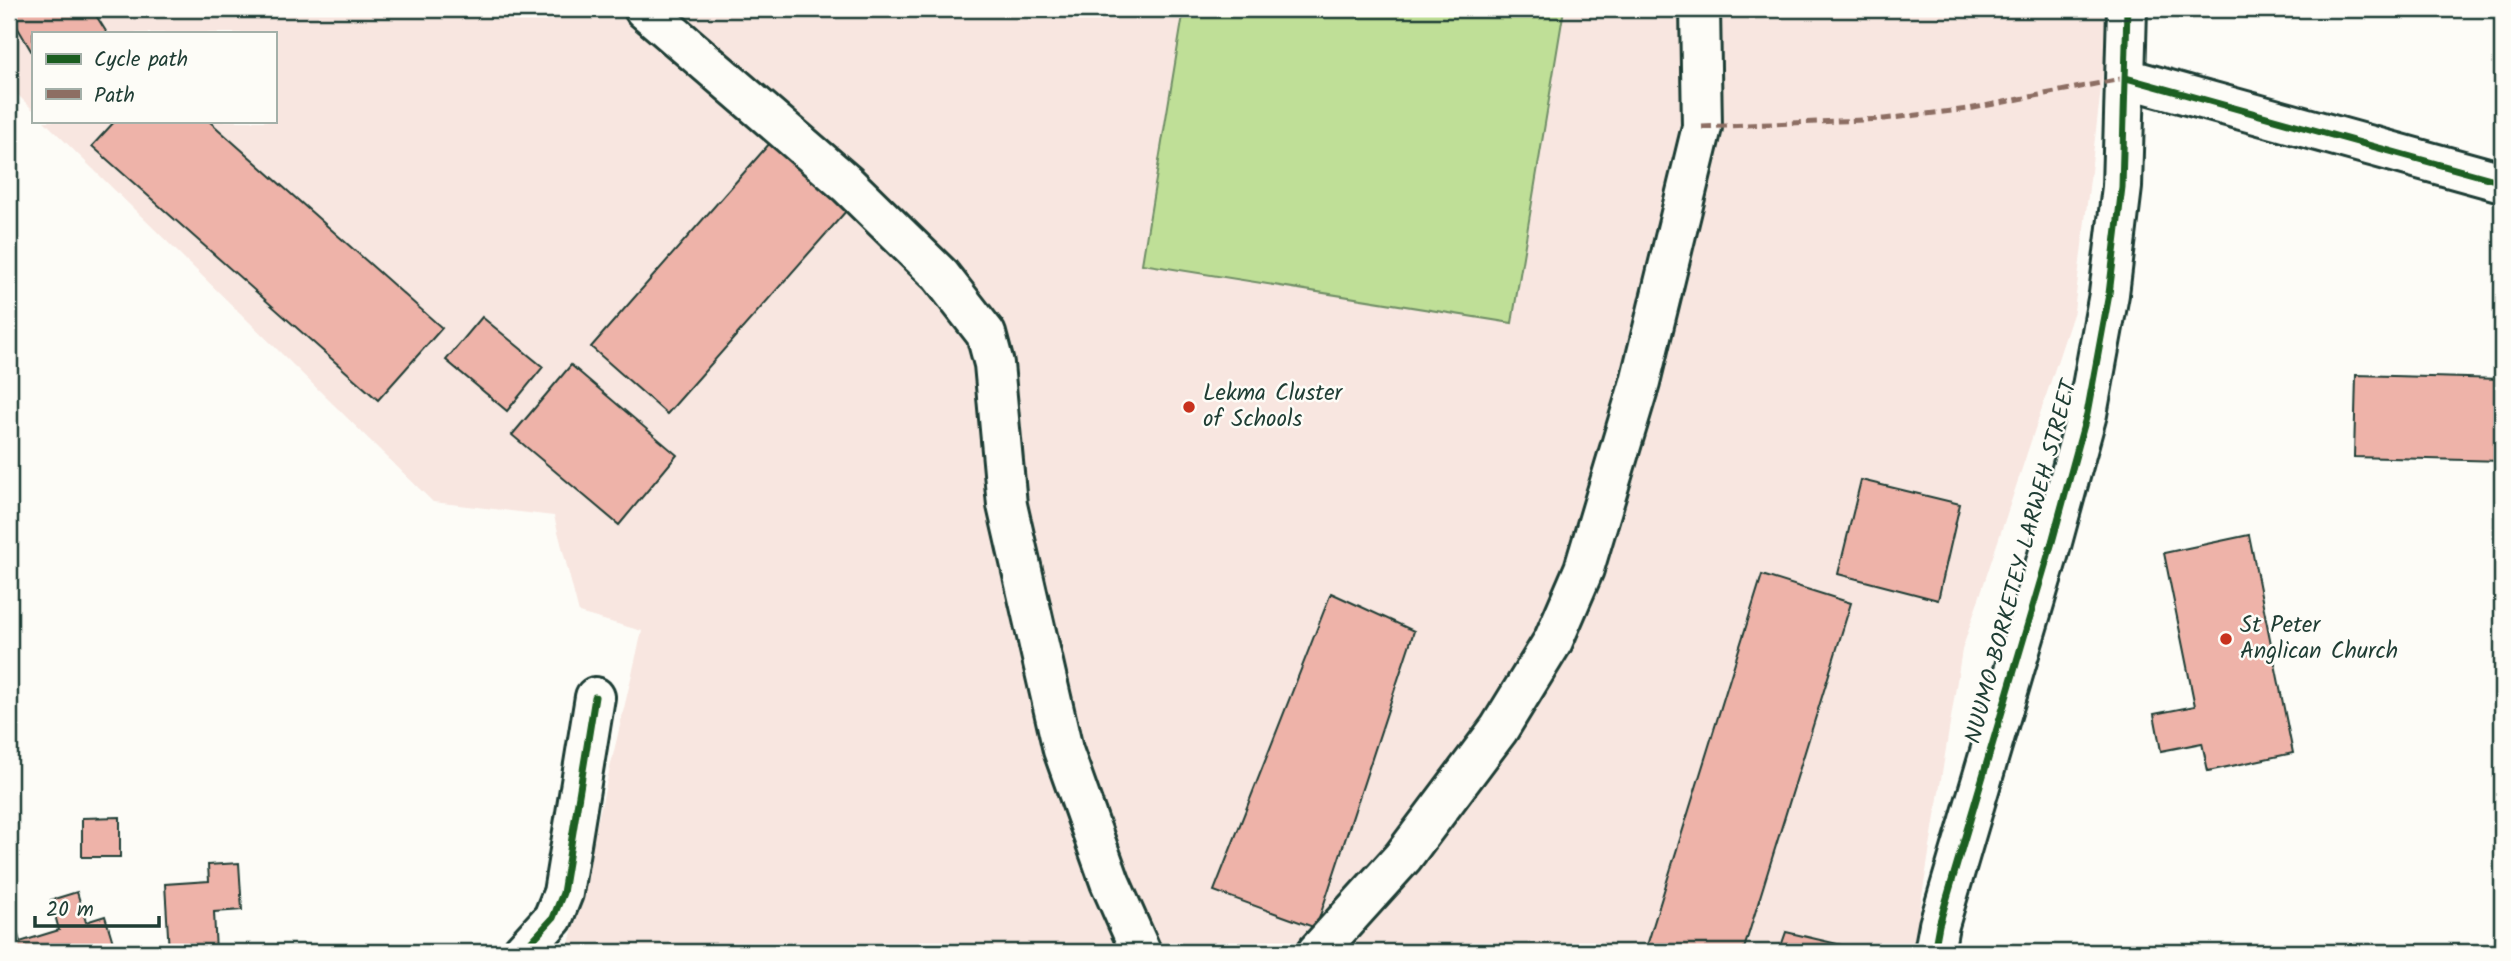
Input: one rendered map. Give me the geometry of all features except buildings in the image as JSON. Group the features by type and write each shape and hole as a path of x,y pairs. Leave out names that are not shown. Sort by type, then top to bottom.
{"street":[{"path":"644,9 847,184 940,275 986,334 994,364 1007,505 1063,750 1110,881 1141,952"},
{"path":"1317,952 1403,857 1499,729 1553,641 1584,569 1640,382 1702,127 1700,9"},
{"name":"NUUMO BORKETEY LARWEH STREET","path":"1934,952 1939,925 2087,414 2109,294 2122,187 2127,9"},
{"path":"2126,78 2502,182"},
{"path":"522,952 553,918 563,893 595,697"}],"shaded area":[{"name":"Lekma Cluster of Schools","path":"9,9 2108,9 2109,23 2074,311 1962,650 1913,952 561,952 569,944 642,631 579,613 554,516 433,502 45,122 276,122 276,32 32,32 32,109 9,86"}],"green space":[{"path":"1184,9 1564,9 1512,323 1142,264"}],"marked path":[{"path":"1702,127 1884,119 1969,109 2126,78"}],"cycle path":[{"path":"1934,952 1939,925 2087,414 2109,294 2122,187 2127,9"},
{"path":"2126,78 2502,182"},
{"path":"522,952 553,918 563,893 595,697"}],"place":[{"name":"Lekma Cluster of Schools","path":"1189,407"},
{"name":"St Peter Anglican Church","path":"2226,639"}]}
